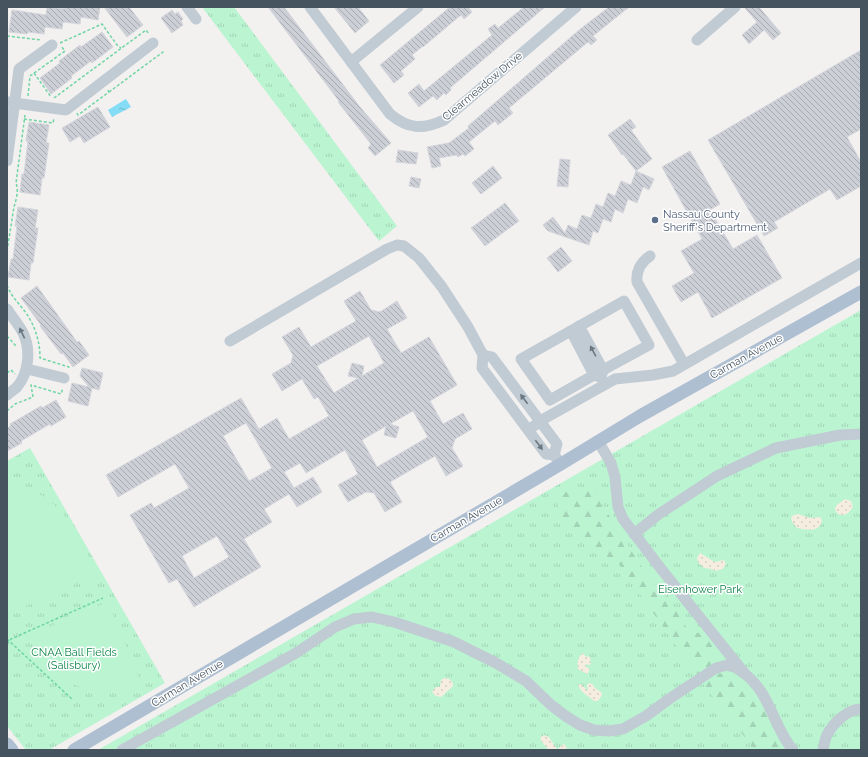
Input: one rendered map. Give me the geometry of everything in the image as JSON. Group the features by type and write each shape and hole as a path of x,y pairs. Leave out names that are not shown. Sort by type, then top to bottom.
{"main road":[{"name":"Carman Avenue","path":"74,750 557,460 598,441 861,292"},
{"path":"7,744 12,750"}],"street":[{"path":"187,7 196,19"},
{"name":"Clearmeadow Drive","path":"310,7 386,109 398,120 417,127 437,123 449,116 576,7"},
{"path":"351,62 418,7"},
{"path":"698,40 735,7"},
{"path":"11,103 66,110 153,42"},
{"path":"7,161 11,103 19,69 56,44"},
{"path":"230,341 387,249 397,245 404,246 420,258 442,287 468,327 483,355 482,368 546,454 557,460 557,444 492,357 483,355"},
{"path":"650,256 644,260 638,269 636,276 637,282 684,364"},
{"path":"528,430 601,377 649,345 624,301 521,359 550,400 601,377 615,379 653,375 673,370 861,263"},
{"path":"7,309 24,333 28,348 18,386 7,395"},
{"path":"575,328 601,377"},
{"path":"22,369 65,380"},
{"path":"634,534 659,514 717,476 776,448 840,435 861,434"},
{"path":"598,441 611,463 615,477 618,507 623,519 746,674"},
{"path":"122,750 296,653 335,627 354,619 372,616 454,642 526,681 551,705 580,725 594,730 608,731 623,728 646,716 716,668 723,660 723,652 719,641"},
{"path":"716,668 727,665 737,668 754,681 760,688 771,708 780,731 793,750"},
{"path":"823,750 827,735 840,718 857,709 861,709"}],"path":[{"path":"56,44 102,24 117,45 121,48"},
{"path":"34,73 53,99"},
{"path":"7,251 18,187 16,183 27,105"},
{"path":"7,285 9,291 28,316 34,328 40,347 40,358 69,366 61,394 31,385 33,397 15,404 7,411"},
{"path":"7,336 19,350"},
{"path":"7,374 11,370 15,374 22,369"},
{"path":"7,644 12,639 102,598"},
{"path":"7,639 73,700"}],"green space":[{"path":"202,7 234,7 397,226 379,241"},
{"name":"Eisenhower Park","path":"861,310 861,750 98,750"},
{"name":"CNAA Ball Fields (Salisbury)","path":"30,448 165,683 49,750 26,750 7,726 7,461"},
{"path":"7,484 26,488 41,495 54,504 74,529 98,574 7,614"},
{"path":"572,488 593,490 641,566 673,606 688,630 702,634 718,652 712,668 717,673 740,675 756,691 793,750 755,750 707,689 618,563 598,552 565,528 556,499"},
{"path":"103,604 110,607 141,683 120,689 94,691 71,683 55,674 48,668 37,653 28,636"}],"sand":[{"path":"845,499 851,501 853,507 848,513 840,515 836,512 835,508"},
{"path":"798,514 810,518 820,517 822,520 821,524 816,529 812,530 797,528 792,522 791,517"},
{"path":"700,553 715,562 724,560 726,564 723,569 715,571 704,568 698,562 697,558"},
{"path":"583,653 585,656 590,657 591,664 585,664 590,670 587,674 578,669 578,660"},
{"path":"444,678 451,680 453,686 441,697 436,696 432,692 436,687 440,687 441,680"},
{"path":"589,683 602,693 598,701 594,701 585,694 578,685 581,684 588,691 587,685"},
{"path":"544,735 549,737 556,748 558,749 563,744 566,746 567,750 549,750 540,738"}],"water":[{"path":"126,99 131,107 112,117 108,110"}],"building":[{"path":"47,7 64,9 64,7 100,7 98,20 81,17 80,24 63,22 62,29 45,27 44,34 9,32 12,10 46,15"},
{"path":"104,7 129,7 143,25 127,37"},
{"path":"268,7 284,7 360,107 391,143 375,156 368,148 371,144"},
{"path":"334,7 358,7 369,21 355,33"},
{"path":"450,7 468,7 472,12 464,19 461,15 412,55 415,59 401,71 404,75 394,83 380,65"},
{"path":"524,7 545,7 450,88 451,90 446,95 444,93 437,100 433,96 419,107 408,93 419,84 424,91 492,35 488,29 495,24 498,28"},
{"path":"609,7 629,7 593,36 597,40 591,45 588,42 509,108 513,113 498,125 495,121 469,142 474,149 465,156 463,154 458,157 456,155 439,158 441,166 432,168 427,147 449,143 469,128 468,126 579,30"},
{"path":"744,7 759,7 781,33 773,40 764,30 749,44 742,35 757,22"},
{"path":"172,10 175,14 178,12 183,19 181,21 183,25 172,33 161,18"},
{"path":"102,32 113,47 92,63 91,61 71,76 72,78 51,94 40,78 80,45 81,47"},
{"path":"861,50 861,129 847,137 861,162 861,186 837,200 830,189 774,222 778,228 764,236 708,140"},
{"path":"98,107 110,127 84,143 80,136 70,142 62,128"},
{"path":"630,119 636,127 631,130 652,159 636,171 623,154 622,155 608,135"},
{"path":"29,122 49,125 46,143 49,143 40,195 20,192 22,174 24,174"},
{"path":"398,150 418,153 416,164 396,162"},
{"path":"690,151 720,204 710,210 733,249 757,235 782,278 712,318 698,292 681,302 672,286 694,273 681,251 702,239 662,167"},
{"path":"560,159 570,160 568,187 557,186"},
{"path":"493,166 502,178 481,194 472,183"},
{"path":"636,171 654,179 649,190 643,187 637,203 628,199 623,213 615,209 611,222 603,219 598,233 593,231 589,245 548,231 543,225 553,217 565,233 568,225 577,229 582,215 591,218 596,204 603,207 608,193 615,196 621,181 631,185"},
{"path":"411,177 421,179 419,188 409,186"},
{"path":"505,203 519,221 485,246 471,228"},
{"path":"18,207 38,210 35,228 38,228 29,280 8,277 11,259 13,259"},
{"path":"561,247 572,261 558,272 547,258"},
{"path":"37,286 77,342 79,341 89,355 73,367 63,353 61,354 21,298"},
{"path":"360,291 371,310 380,312 397,301 407,318 387,329 401,353 429,337 457,385 430,401 443,424 463,413 472,429 455,439 452,448 463,466 446,476 435,456 390,482 402,502 385,512 374,493 366,492 348,502 338,485 358,474 345,450 306,473 300,463 284,472 294,488 313,477 322,492 297,507 289,494 264,509 272,522 244,539 261,567 194,607 177,579 169,583 130,515 151,503 154,508 189,488 175,464 118,497 106,475 241,398 259,429 277,418 289,439 329,416 318,397 314,399 302,379 282,391 272,374 291,363 293,355 282,337 299,327 311,347 356,321 344,301","holes":["369,336 384,363 362,376 364,366 352,363 348,376 358,378 334,393 317,366","413,411 428,437 377,467 362,440 386,426 384,435 396,438 399,427 390,424","246,423 272,468 249,481 223,436","217,536 229,557 194,578 182,556"]},
{"path":"82,368 103,373 99,390 92,388 88,406 68,401 72,383 89,387 80,376"},
{"path":"56,400 66,417 51,426 50,424 21,441 22,443 7,451 7,428 11,426 10,424 41,406 42,408"}],"place":[{"name":"Nassau County Sheriff's Department","path":"655,220"}]}
